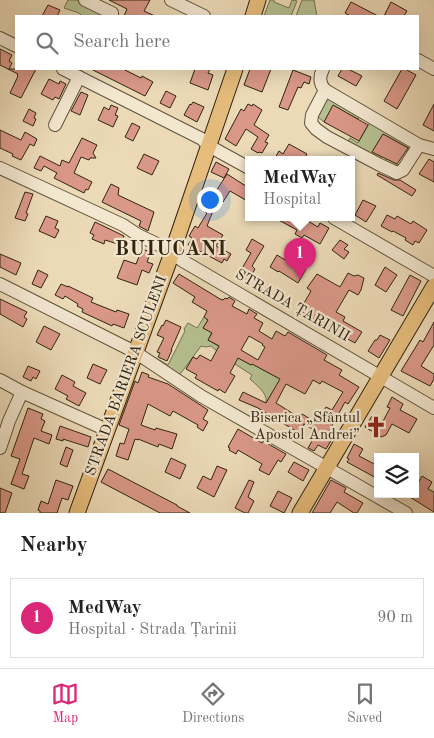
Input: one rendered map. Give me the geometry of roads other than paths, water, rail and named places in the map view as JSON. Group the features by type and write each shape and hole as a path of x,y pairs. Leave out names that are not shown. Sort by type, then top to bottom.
{"main road":[{"path":"253,15 258,0"},
{"name":"STRADA BARIERA SCULENI","path":"77,513 172,253 235,70"},
{"path":"300,513 434,286"}],"street":[{"path":"85,0 112,13 112,15"},
{"path":"171,0 202,15"},
{"path":"0,38 15,46"},
{"path":"419,61 434,69"},
{"path":"65,70 202,139 209,146 245,166"},
{"path":"323,70 320,80 324,90 419,145 434,149"},
{"path":"55,125 79,77"},
{"path":"324,90 312,114 311,123 327,137 397,173 403,170 419,145"},
{"name":"STRADA ȚARINII","path":"0,168 123,225 161,246 275,316 434,408"},
{"path":"339,221 434,276"},
{"path":"0,284 135,352 201,396 406,513"},
{"path":"0,380 22,392 107,430"},
{"path":"0,448 22,392"}],"place":[{"name":"MedWay","path":"300,279"},
{"name":"Biserica „Sfântul Apostol Andrei”","path":"376,427"}],"district":[{"name":"BUIUCANI","path":"171,250"}]}
